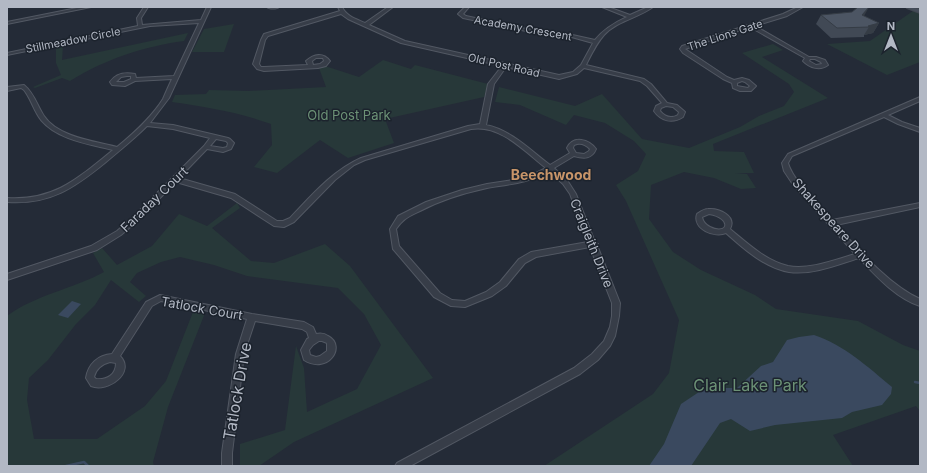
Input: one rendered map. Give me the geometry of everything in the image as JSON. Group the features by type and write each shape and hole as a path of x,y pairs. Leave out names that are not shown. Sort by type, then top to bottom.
{"main road":[{"path":"909,7 920,11"}],"street":[{"path":"7,22 89,7"},
{"path":"140,27 139,18 146,7"},
{"path":"7,200 32,200 62,190 76,182 147,124 160,108 210,7"},
{"path":"269,7 277,7"},
{"path":"311,66 264,69 259,68 256,64 266,34 342,12 340,7"},
{"path":"366,25 391,7"},
{"name":"Academy Crescent","path":"467,7 460,14 465,17 526,30 568,35 596,42"},
{"path":"604,7 631,17"},
{"path":"651,7 603,33 596,42 583,66 642,80 649,85 665,104"},
{"name":"The Lions Gate","path":"734,82 725,78 682,49 684,47 785,16 802,7"},
{"name":"Old Post Road","path":"342,12 350,18 403,42 505,66 560,77 575,73 583,66"},
{"name":"Stillmeadow Circle","path":"7,54 140,27 159,24 202,22"},
{"path":"751,26 808,58"},
{"path":"483,126 490,87 505,66"},
{"path":"134,80 176,76"},
{"path":"7,89 22,86 27,90 43,119 59,131 118,149"},
{"path":"885,115 920,99"},
{"path":"885,115 900,123 920,130"},
{"name":"Shakespeare Drive","path":"885,115 790,155 785,163 787,171 794,181 861,255 897,290 920,303"},
{"path":"147,124 173,127 228,140 231,143 228,148 223,150 206,147"},
{"name":"Craigleith Drive","path":"174,179 234,196 276,224 284,224 299,214 333,178 352,164 364,158 470,127 483,126 500,130 550,168 565,182 573,194 616,303 616,320 613,333 606,346 599,355 577,371 400,466"},
{"name":"Faraday Court","path":"7,277 89,250 108,241 133,221 214,137"},
{"path":"574,154 536,176 519,182 487,186 462,192 428,204 400,218 393,229 396,247 437,295 451,303 465,304 489,294 503,284 522,261 534,254 594,244"},
{"path":"832,223 920,205"},
{"path":"727,230 765,258 780,266 790,269 814,267 861,255"},
{"name":"Tatlock Court","path":"114,358 149,304 160,298 304,326 310,330 314,339"},
{"name":"Tatlock Drive","path":"227,466 227,453 240,354 252,317"}],"green space":[{"path":"913,11 920,14 920,62 887,75 827,44 870,41"},
{"path":"234,24 224,52 192,52 204,29"},
{"path":"188,33 184,41 154,46 110,60 70,81 62,78 35,88 33,87 61,75 56,63 56,47 63,46 62,60"},
{"name":"Clair Lake Park","path":"773,44 783,50 762,57 828,98 713,144 714,151 744,152 754,173 735,173 747,174 756,188 741,189 714,178 684,172 651,185 649,219 673,252 701,270 755,295 776,309 858,321 903,345 920,351 920,411 916,406 833,435 853,466 544,466 653,394 669,373 679,320 626,201 616,185 638,171 646,154 634,141 605,123 574,115 566,125 520,105 495,102 499,87 575,106 602,94 642,139 689,148 740,127 759,116 784,106 794,92 789,84 742,53"},
{"name":"Old Post Park","path":"383,60 411,69 415,65 488,84 484,97 385,119 394,143 348,158 320,140 277,173 254,167 272,145 271,124 234,113 172,102 175,95 206,94 209,90 248,91 326,87 319,68 325,66 359,77"},
{"path":"237,203 240,208 212,228 251,261 274,263 325,244 350,266 433,378 294,442 259,466 240,466 240,444 285,430 296,346 304,368 307,412 357,389 381,345 364,314 338,288 247,276 214,265 180,257 161,262 137,273 130,282 146,296 139,302 111,280 95,305 76,324 48,360 29,378 27,400 34,439 97,439 145,406 166,381 193,312 205,313 168,407 153,462 154,466 7,466 7,316 42,297 80,283 104,272 93,253 102,248 117,265 152,246 179,214 207,226"}],"water":[{"path":"72,301 81,304 68,318 58,315"},
{"path":"814,335 825,339 846,351 865,364 892,387 891,394 882,405 852,412 842,418 775,425 750,431 731,419 720,423 691,466 649,466 664,444 681,404 705,388 737,388 761,366 773,362 787,340"}],"building":[{"path":"858,7 869,7 862,15 879,23 868,26 869,27 837,28 821,15 852,12"}],"waterway":[{"path":"915,382 920,383"},
{"path":"66,466 84,462 88,466"}],"district":[{"name":"Beechwood","path":"551,175"}]}
